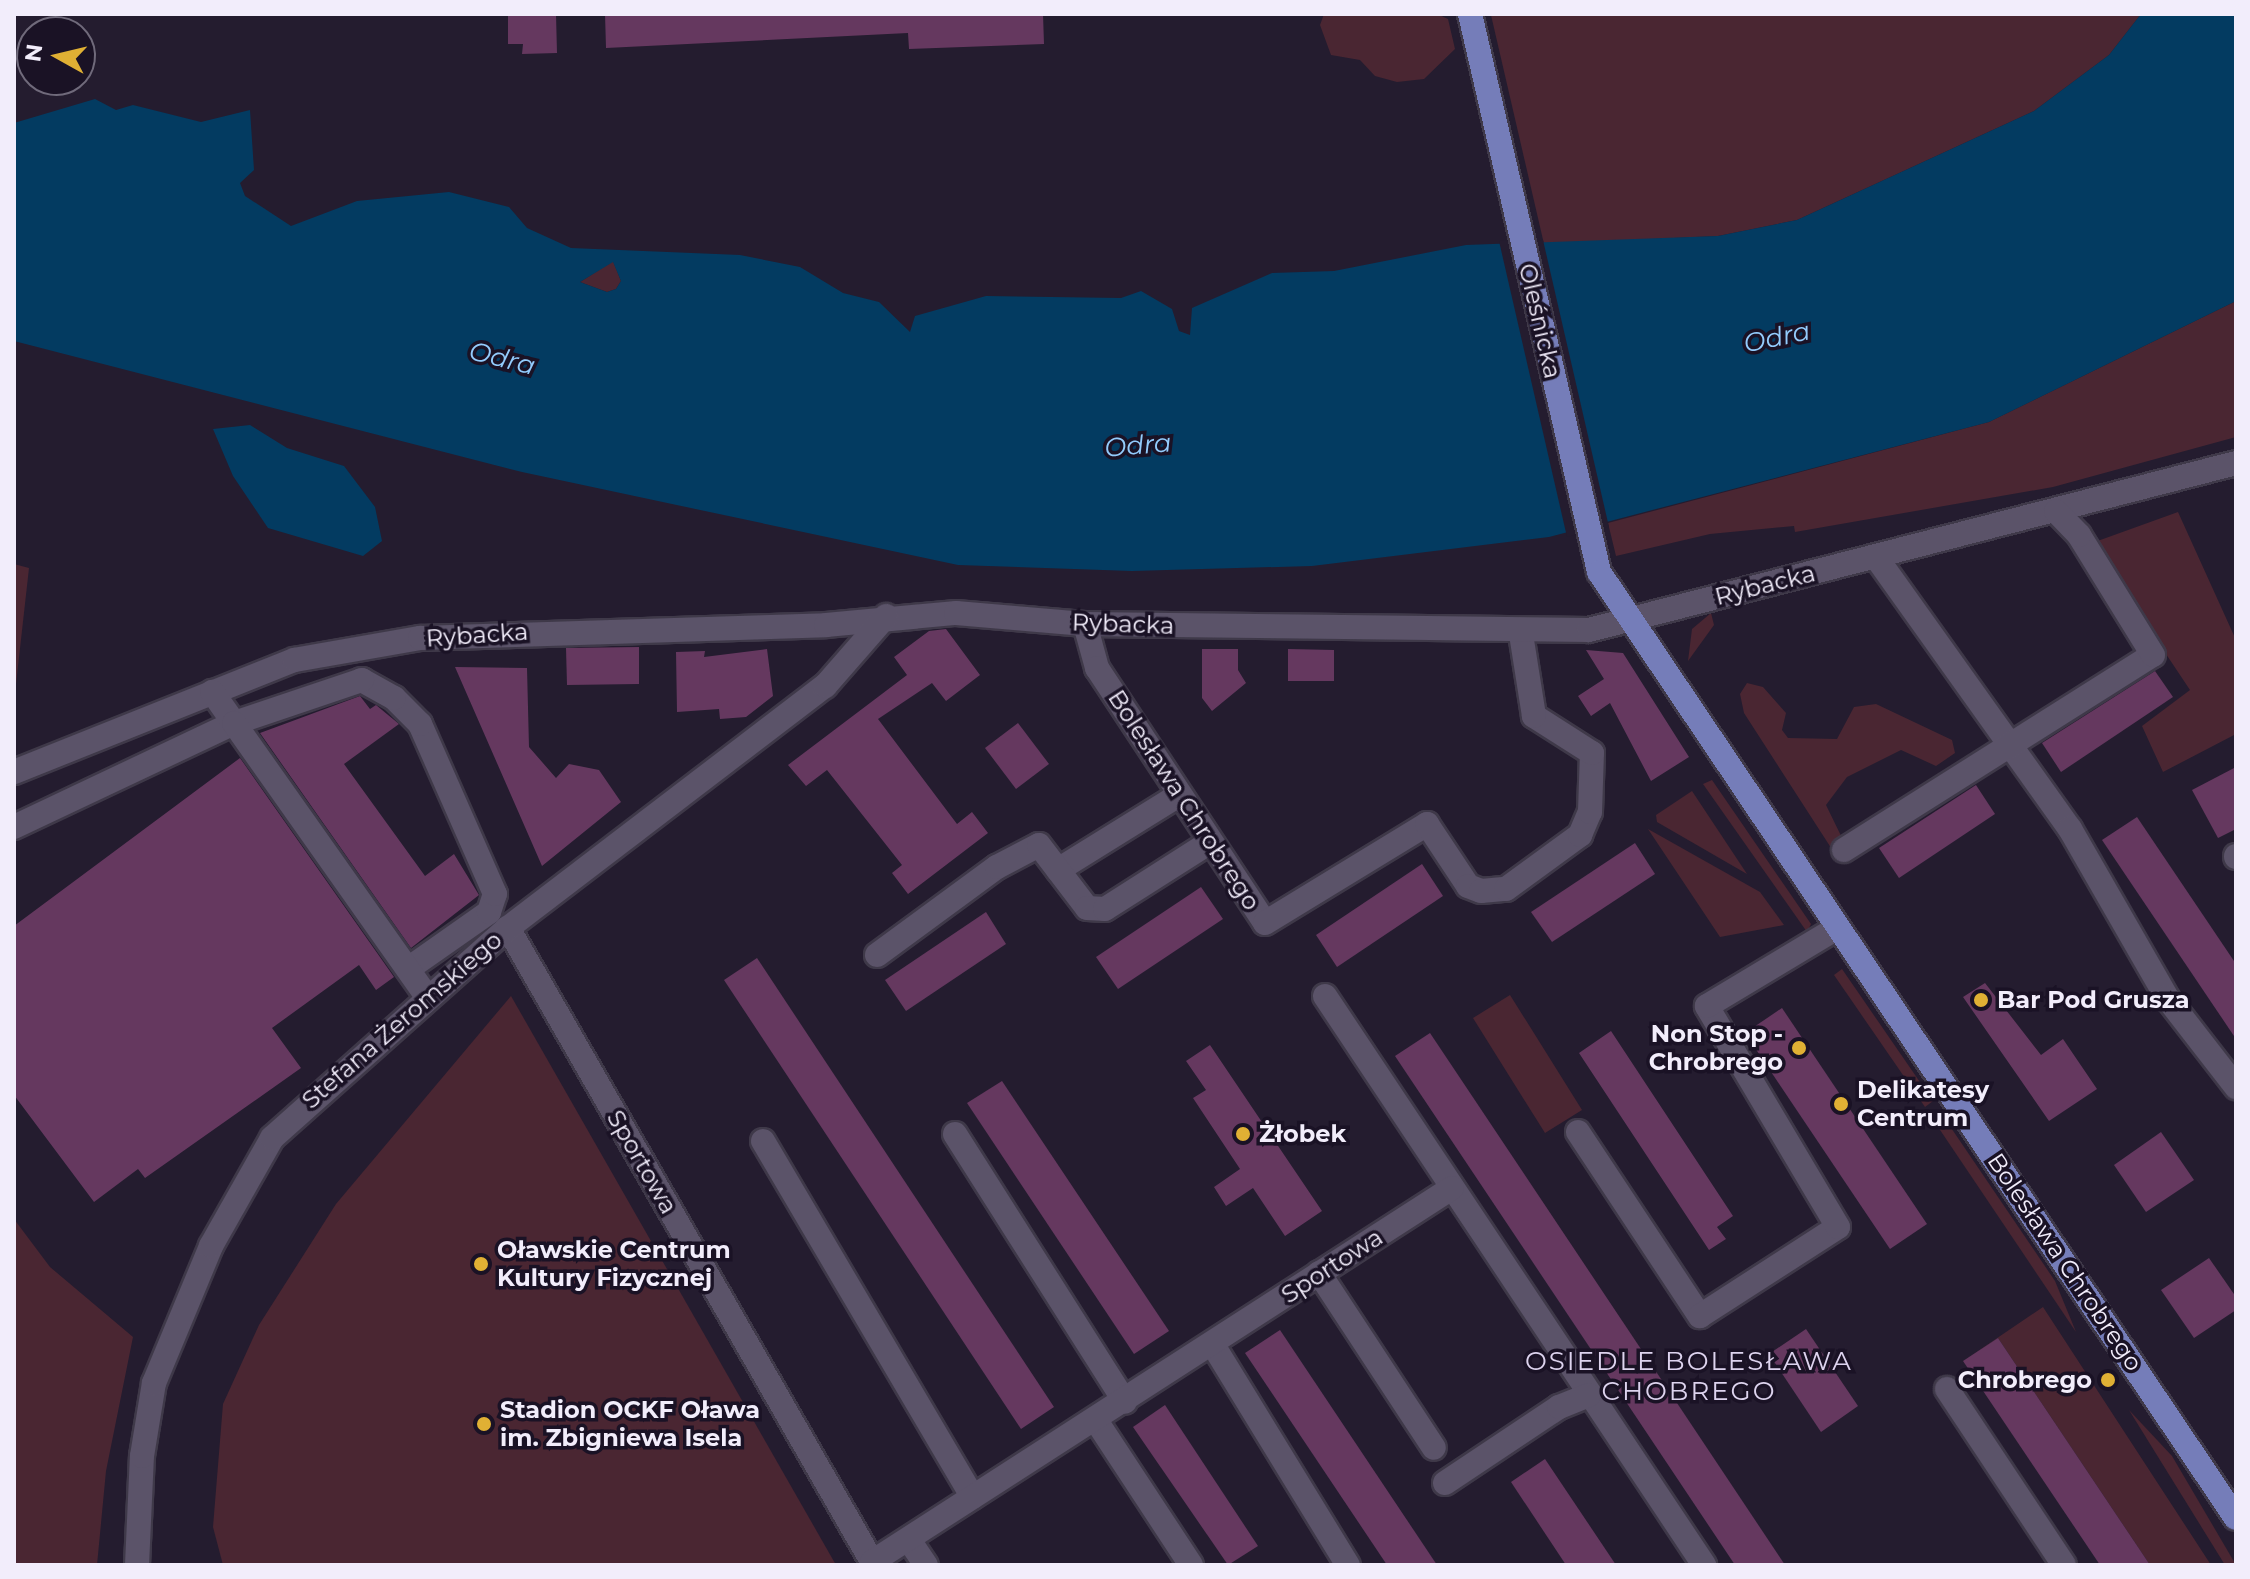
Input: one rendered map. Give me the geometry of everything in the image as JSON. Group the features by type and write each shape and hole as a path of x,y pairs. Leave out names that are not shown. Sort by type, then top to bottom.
{"main road":[{"name":"Oleśnicka","path":"1470,16 1599,572 1630,620"},
{"name":"Bolesława Chrobrego","path":"1630,620 2236,1518"}],"street":[{"name":"Rybacka","path":"14,772 313,655 420,638 826,625 886,616 956,613 1085,624 1521,634 1630,620 2236,463"},
{"path":"1844,850 2153,655 2079,535 2056,511"},
{"path":"1876,557 2007,748 2167,998 2236,1087"},
{"name":"Stefana Żeromskiego","path":"137,1565 142,1456 154,1383 239,1188 295,1113 508,928 825,686 886,616"},
{"name":"Bolesława Chrobrego","path":"1085,624 1097,668 1265,923 1427,824 1468,886 1506,889 1584,829 1594,763 1590,748"},
{"path":"1521,634 1534,716 1590,748 1616,756"},
{"path":"14,827 234,723 362,680 394,698 420,724 495,894 489,912 408,969"},
{"path":"212,692 427,997"},
{"path":"1058,870 1179,795"},
{"path":"877,955 997,867 1039,845 1087,908 1105,909 1210,842"},
{"name":"Sportowa","path":"508,928 873,1563 973,1497 1097,1422 1452,1188"},
{"path":"1578,1132 1700,1316 1838,1227 1707,1006 1837,928"},
{"path":"1325,996 1704,1565"},
{"path":"955,1134 1125,1402"},
{"path":"763,1141 973,1497"},
{"path":"1319,1273 1434,1448"},
{"path":"1213,1345 1348,1565"},
{"path":"1947,1389 2064,1565"},
{"path":"1445,1483 1559,1407 1589,1395"},
{"path":"1097,1422 1191,1565"},
{"path":"909,1540 926,1565"}],"shaded area":[{"path":"1324,14 1437,14 1448,19 1455,49 1424,79 1397,82 1375,76 1360,60 1331,55 1320,25"},
{"path":"2141,14 2109,55 2034,111 1797,220 1718,236 1544,244 1491,15"},
{"path":"613,261 621,281 616,289 607,292 580,282"},
{"path":"2236,301 2236,437 2053,487 1795,532 1794,526 1710,534 1616,556 1608,523 1989,422"},
{"path":"2178,512 2236,640 2236,734 2163,772 2142,726 2190,690 2092,543"},
{"path":"14,564 29,568 14,702"},
{"path":"1711,613 1714,625 1688,661 1692,629"},
{"path":"1747,683 1763,687 1786,713 1782,730 1788,738 1837,739 1854,707 1876,704 1952,740 1955,753 1936,766 1901,750 1847,777 1826,805 1846,846 1835,854 1744,713 1740,694"},
{"path":"1712,780 1811,924 1807,932 1703,784"},
{"path":"1692,791 1747,874 1657,822 1656,815"},
{"path":"1648,829 1760,892 1784,925 1720,937"},
{"path":"1842,969 1933,1101 1925,1107 1834,975"},
{"path":"1510,995 1582,1110 1545,1133 1473,1018"},
{"name":"Stadion OCKF Oława im. Zbigniewa Isela","path":"511,996 836,1565 223,1565 213,1527 223,1404 259,1325 336,1204"},
{"path":"1943,1116 2055,1281 2076,1332 1934,1121"},
{"path":"14,1219 50,1267 133,1337 106,1471 97,1565 14,1565"},
{"path":"2043,1307 2211,1565 2150,1565 1998,1338 1956,1366"},
{"path":"2129,1410 2172,1456 2236,1565 2225,1565"}],"water":[{"name":"Odra","path":"2141,14 2236,14 2236,301 1989,422 1549,537 1312,566 1132,571 958,565 522,472 14,341 14,123 95,99 116,110 133,105 201,122 250,110 254,170 240,183 245,196 291,226 357,201 449,192 509,207 527,228 571,248 740,255 800,267 843,293 879,302 910,332 915,316 986,296 1121,298 1141,291 1172,309 1179,331 1190,335 1192,308 1272,273 1334,271 1466,245 1718,236 1797,220 2034,111 2109,55","holes":["613,262 621,281 616,289 607,292 580,282"]},
{"path":"250,425 287,448 344,466 375,507 382,541 363,556 268,528 233,476 213,429"}],"pier":[{"path":"1543,240 1609,527 1567,537 1499,241"}],"building":[{"path":"508,14 556,14 557,53 522,54 523,44 508,44"},
{"path":"605,14 1043,14 1044,44 909,49 908,33 606,48"},
{"path":"946,629 980,675 946,701 932,683 878,719 957,824 972,812 988,833 908,894 892,873 902,865 827,770 806,786 788,765 907,675 894,657 929,631"},
{"path":"639,647 639,684 567,685 566,648"},
{"path":"767,649 773,696 746,717 720,719 719,709 677,712 676,652 705,651 704,657"},
{"path":"1202,649 1238,649 1238,670 1246,683 1212,711 1202,698"},
{"path":"1288,649 1334,650 1334,681 1288,681"},
{"path":"1586,650 1623,653 1689,757 1651,781 1610,703 1591,716 1578,696 1604,679"},
{"path":"455,667 527,668 529,747 556,778 569,764 599,770 621,802 542,866"},
{"path":"2155,671 2173,697 2061,772 2042,743"},
{"path":"360,696 370,709 376,705 399,724 344,764 425,876 454,854 479,895 411,948 260,733"},
{"path":"1018,723 1049,764 1016,789 985,748"},
{"path":"240,758 394,977 376,990 359,965 272,1028 301,1068 145,1178 138,1169 94,1202 14,1095 14,926"},
{"path":"2236,767 2236,829 2218,838 2192,790"},
{"path":"1976,785 1995,814 1899,878 1879,848"},
{"path":"2137,817 2236,964 2236,1039 2102,840"},
{"path":"1635,843 1655,874 1552,942 1531,912"},
{"path":"1422,864 1443,896 1337,967 1316,935"},
{"path":"1201,887 1223,919 1118,989 1096,957"},
{"path":"986,912 1006,944 906,1011 885,980"},
{"path":"757,958 1054,1407 1021,1429 724,980"},
{"path":"1985,983 2041,1055 2063,1039 2097,1089 2049,1121 1963,997"},
{"path":"1782,1008 1927,1224 1890,1249 1745,1033"},
{"path":"1611,1031 1733,1216 1717,1227 1726,1239 1709,1250 1579,1053"},
{"path":"1430,1033 1785,1565 1735,1565 1395,1056"},
{"name":"Żłobek","path":"1210,1045 1322,1211 1285,1236 1253,1188 1226,1206 1214,1187 1240,1169 1193,1098 1206,1090 1186,1061"},
{"path":"1002,1081 1169,1331 1134,1354 967,1103"},
{"path":"2161,1132 2194,1180 2146,1212 2114,1165"},
{"path":"2209,1258 2236,1297 2236,1310 2194,1338 2161,1290"},
{"path":"1806,1329 1858,1406 1821,1432 1769,1354"},
{"path":"1280,1330 1437,1565 1387,1565 1245,1353"},
{"path":"1998,1338 2150,1565 2100,1565 1963,1361"},
{"path":"1165,1405 1258,1546 1228,1565 1133,1427"},
{"path":"1545,1459 1616,1565 1566,1565 1511,1482"}],"place":[{"name":"Bar Pod Grusza","path":"1981,1000"},
{"name":"Non Stop - Chrobrego","path":"1799,1048"},
{"name":"Delikatesy Centrum","path":"1841,1104"},
{"name":"Żłobek","path":"1243,1134"},
{"name":"Oławskie Centrum Kultury Fizycznej","path":"481,1264"},
{"name":"Chrobrego","path":"2108,1380"},
{"name":"Stadion OCKF Oława im. Zbigniewa Isela","path":"484,1424"}],"district":[{"name":"OSIEDLE BOLESŁAWA CHOBREGO","path":"1689,1377"}]}
